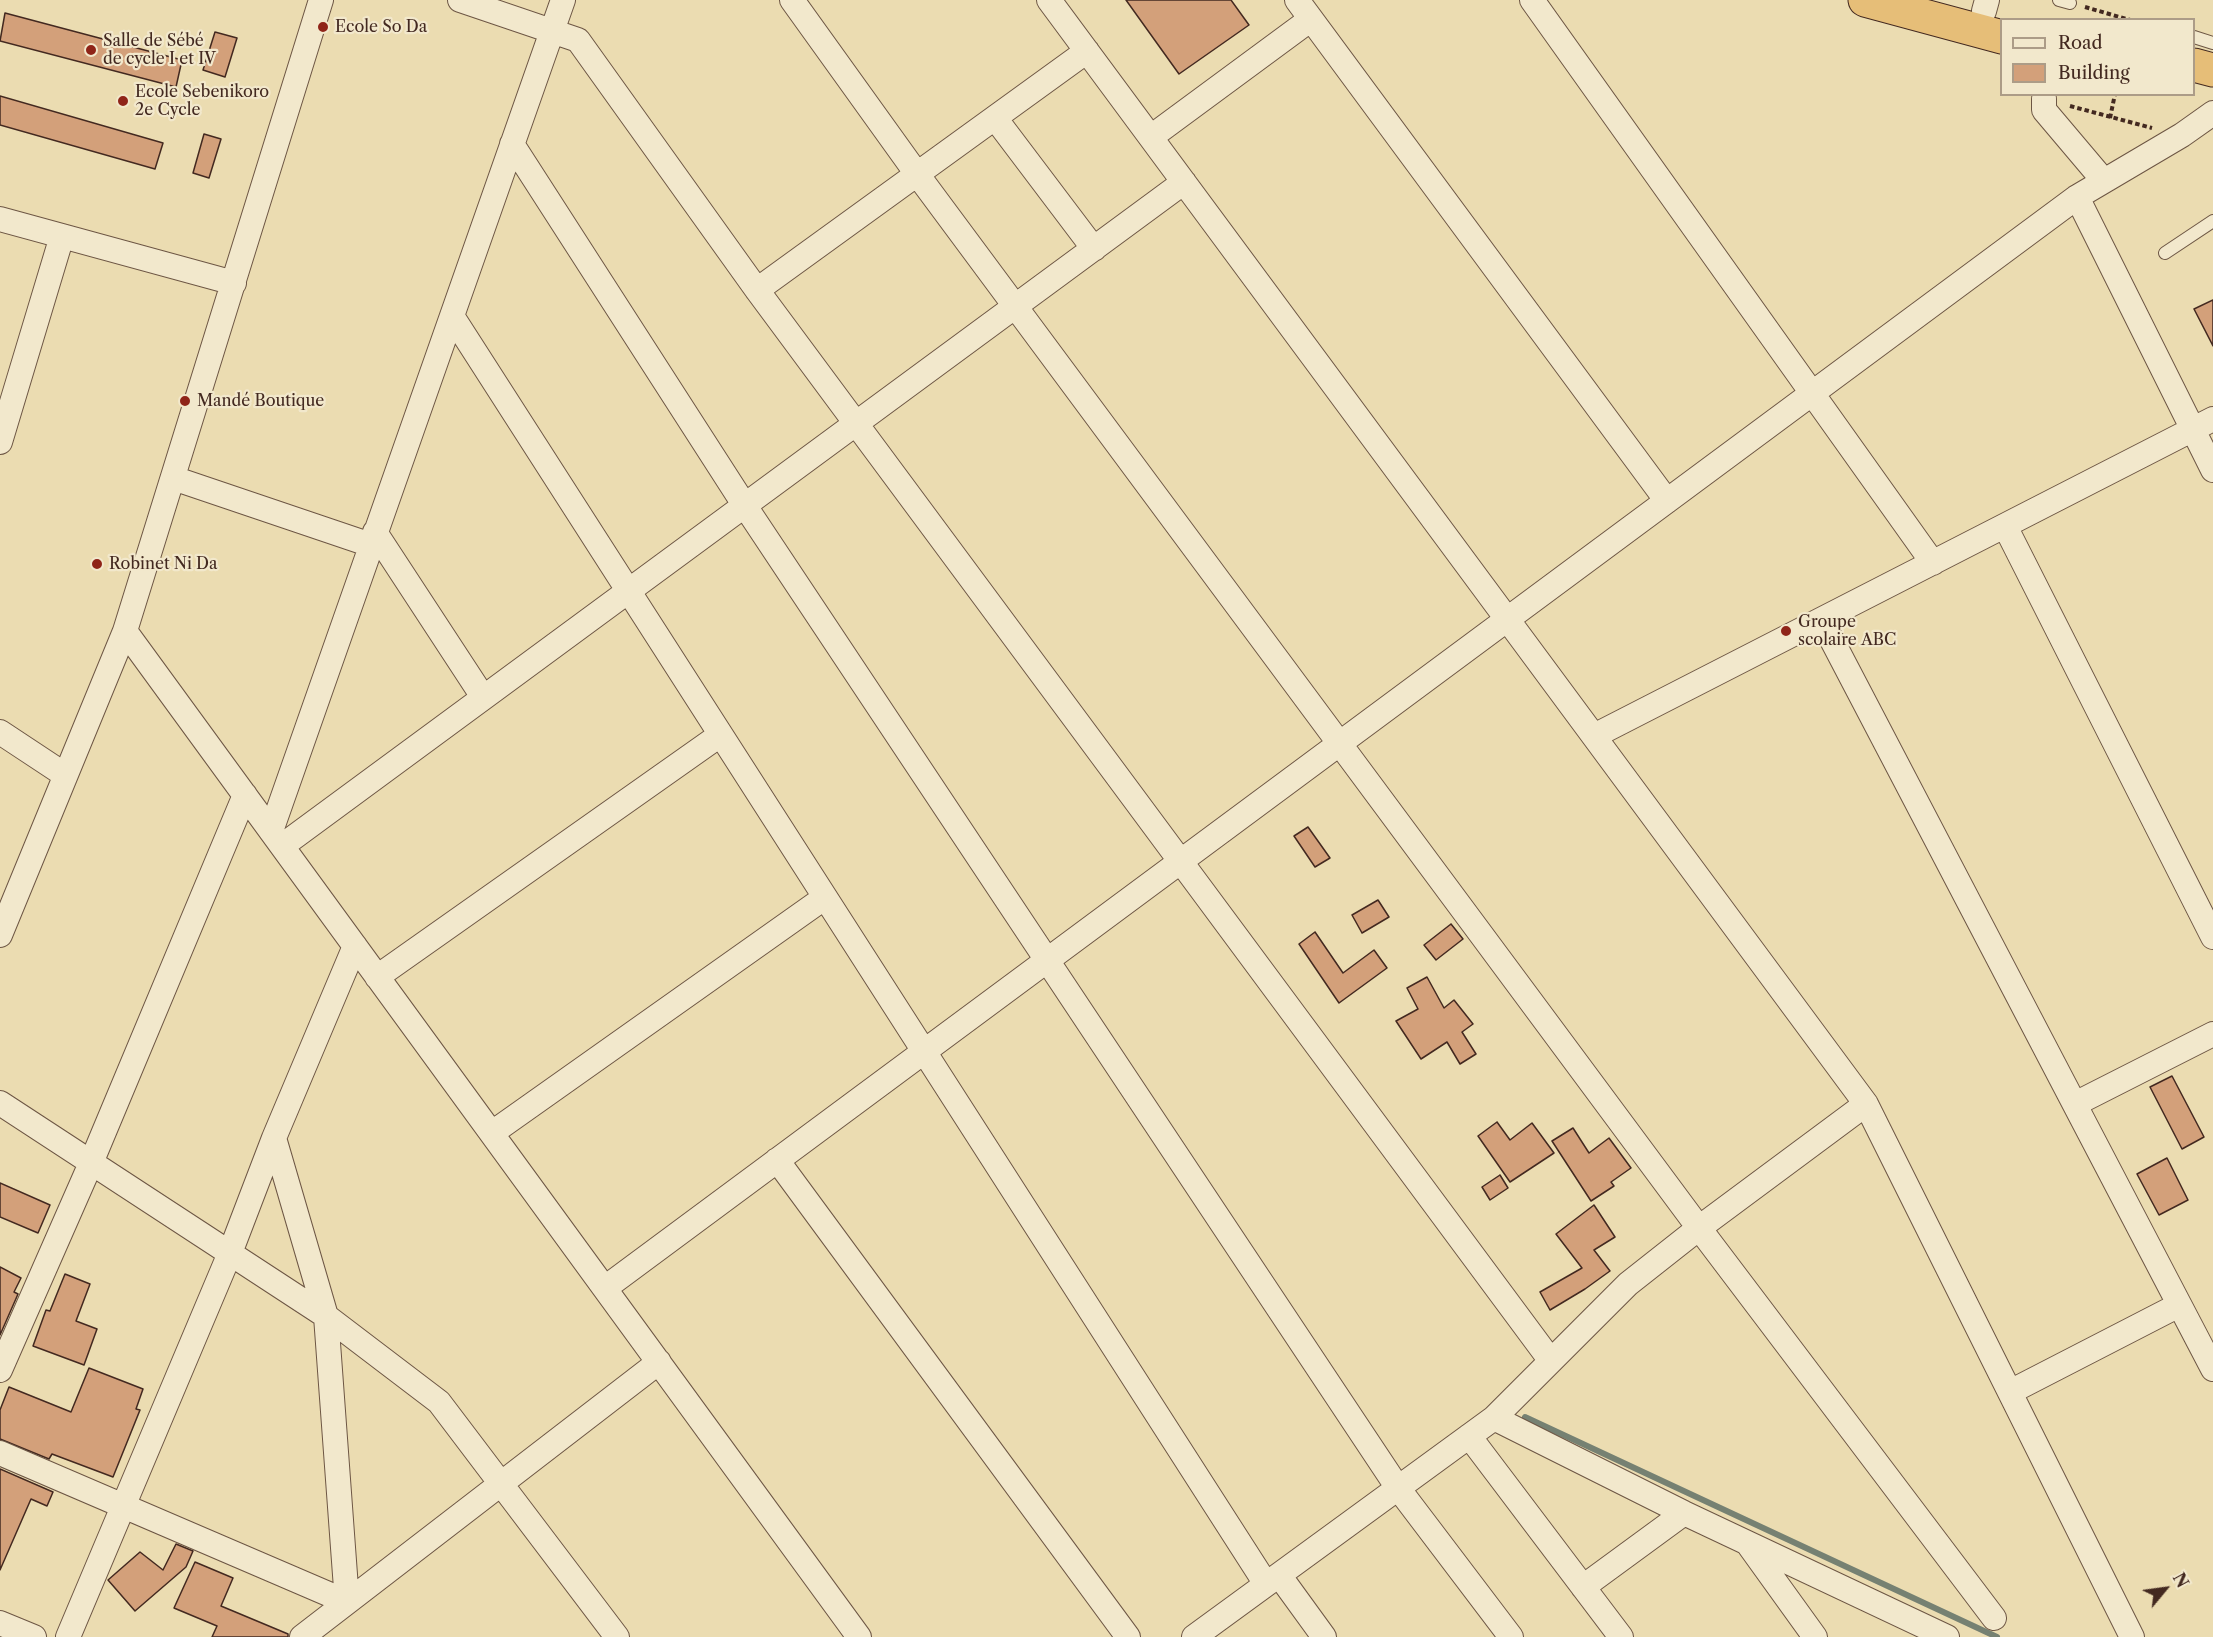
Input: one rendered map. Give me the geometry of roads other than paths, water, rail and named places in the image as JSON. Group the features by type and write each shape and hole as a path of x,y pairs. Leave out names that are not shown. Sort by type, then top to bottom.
{"highway":[{"path":"1865,0 1991,16"},
{"path":"1946,0 1991,16"},
{"path":"2195,66 2213,70"},
{"path":"2195,84 2213,89"}],"street":[{"path":"0,935 125,632 321,0"},
{"path":"460,0 578,40 855,424 1551,1361"},
{"path":"276,838 373,538 563,0"},
{"path":"792,0 917,174 1339,744 1699,1228 1994,1618"},
{"path":"1049,0 1866,1104 2132,1637"},
{"path":"1532,0 1933,564"},
{"path":"1150,137 1304,10 1667,501"},
{"path":"757,290 1087,51"},
{"path":"2044,99 2044,110 2104,181"},
{"path":"604,1288 2077,197 2182,135 2213,112"},
{"path":"995,118 1094,249"},
{"path":"512,144 745,506 1398,1488 1511,1637"},
{"path":"276,838 483,698 1184,182"},
{"path":"2077,197 2203,424 2213,470"},
{"path":"0,219 234,283"},
{"path":"0,442 62,236"},
{"path":"452,316 924,1053 1272,1580 1324,1637"},
{"path":"1594,736 2203,424"},
{"path":"173,478 373,538 483,698"},
{"path":"2005,526 2213,937"},
{"path":"1822,621 2213,1369"},
{"path":"125,632 859,1637"},
{"path":"0,732 65,775"},
{"path":"377,976 720,735"},
{"path":"0,1370 91,1163 245,795"},
{"path":"492,1133 824,898"},
{"path":"68,1637 230,1253 274,1138 355,946"},
{"path":"2075,1104 2213,1034"},
{"path":"0,1103 326,1316 439,1402 613,1636"},
{"path":"1194,1637 1494,1418 1628,1284 1699,1228 1866,1104"},
{"path":"274,1138 326,1316 347,1602"},
{"path":"777,1160 1128,1637"},
{"path":"2010,1392 2180,1305"},
{"path":"302,1637 658,1362"},
{"path":"1494,1418 1684,1513 1947,1637"},
{"path":"1469,1436 1621,1637"},
{"path":"0,1453 347,1602"},
{"path":"1583,1587 1684,1513"},
{"path":"1747,1542 1815,1637"},
{"path":"0,1623 34,1637"}],"lane":[{"path":"2195,38 2213,43"},
{"path":"2165,253 2213,220"}],"waterway":[{"path":"1525,1417 1997,1637"}],"place":[{"name":"Ecole So Da","path":"323,27"},
{"name":"Salle de Sébé de cycle I et IV","path":"91,50"},
{"name":"Ecole Sebenikoro 2e Cycle","path":"123,101"},
{"name":"Mandé Boutique","path":"185,401"},
{"name":"Robinet Ni Da","path":"97,564"},
{"name":"Groupe scolaire ABC","path":"1786,631"}]}
